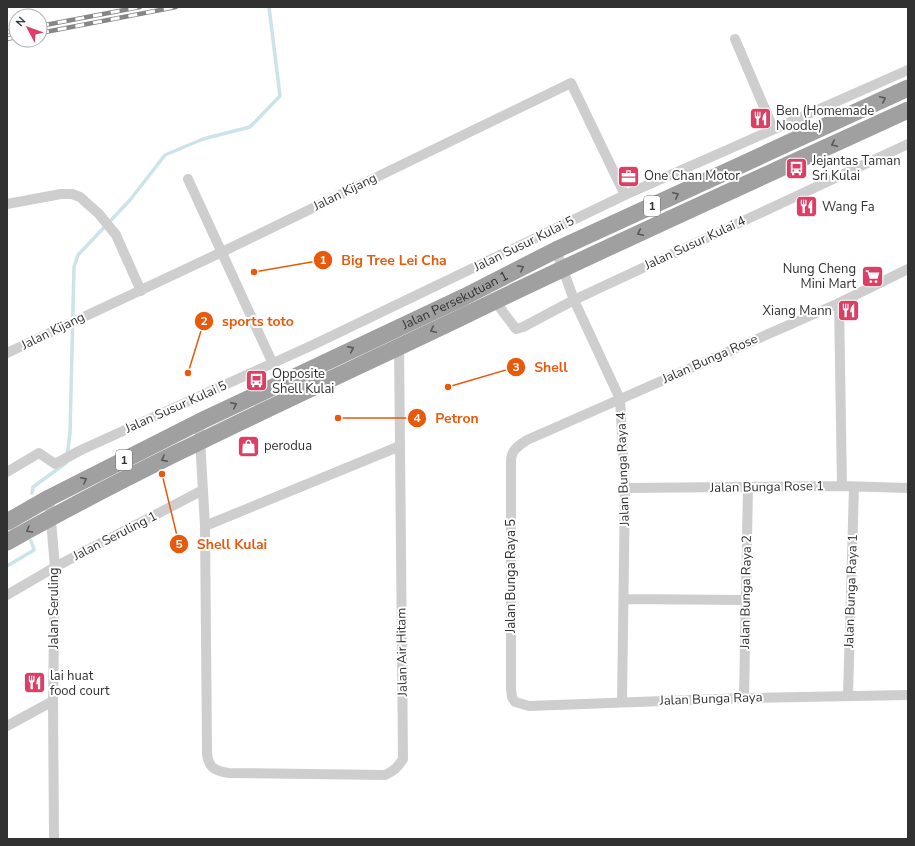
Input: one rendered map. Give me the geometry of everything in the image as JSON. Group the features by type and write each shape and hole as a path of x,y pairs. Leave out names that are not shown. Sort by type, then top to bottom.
{"highway":[{"name":"Jalan Persekutuan 1","path":"7,522 49,498 199,422 397,327 464,297 556,250 908,88"},
{"name":"Jalan Persekutuan 1","path":"7,542 50,518 199,441 562,268 908,110"}],"street":[{"path":"736,39 773,128"},
{"name":"Jalan Susur Kulai 5","path":"7,472 39,453 55,464 81,450 272,364 448,281 625,194 908,70"},
{"name":"Jalan Kijang","path":"7,353 86,315 141,291 571,83 625,194"},
{"name":"Jalan Susur Kulai 4","path":"494,300 516,329 574,300 908,144"},
{"path":"188,179 272,364"},
{"path":"7,204 44,196 72,194 88,204 116,235 141,291"},
{"name":"Jalan Bunga Raya 4","path":"556,250 574,300 620,399 625,488 622,702"},
{"name":"Jalan Bunga Rose","path":"514,450 527,440 839,303 908,269"},
{"path":"839,303 842,486"},
{"name":"Jalan Air Hitam","path":"205,526 206,750 210,767 217,772 229,773 385,774 392,772 403,759 399,346 397,327"},
{"path":"199,422 205,526 400,446"},
{"name":"Jalan Bunga Raya 5","path":"514,450 510,461 511,689 512,697 515,702"},
{"name":"Jalan Bunga Rose 1","path":"625,488 842,486 908,488"},
{"name":"Jalan Bunga Raya 1","path":"848,695 854,486"},
{"name":"Jalan Bunga Raya 2","path":"744,698 748,487"},
{"name":"Jalan Seruling 1","path":"7,595 55,567 203,490"},
{"name":"Jalan Seruling","path":"49,498 55,567 53,701 54,839"},
{"path":"624,599 746,600"},
{"name":"Jalan Bunga Raya","path":"515,702 529,706 744,698 908,695"},
{"path":"7,726 53,701"}],"waterway":[{"path":"67,457 70,433 74,267 78,255 130,200 165,155 203,139 250,127 280,96 269,7"},
{"path":"32,493 33,487 66,463"},
{"path":"7,566 34,550 31,541"}],"railway":[{"path":"48,24 140,7"},
{"path":"48,31 176,7"}],"place":[{"name":"Ben (Homemade Noodle)","path":"761,118"},
{"name":"Jejantas Taman Sri Kulai","path":"796,168"},
{"name":"One Chan Motor","path":"629,176"},
{"name":"Wang Fa","path":"806,207"},
{"name":"Big Tree Lei Cha","path":"254,272"},
{"name":"Nung Cheng Mini Mart","path":"872,276"},
{"name":"Xiang Mann","path":"848,311"},
{"name":"sports toto","path":"188,373"},
{"name":"Opposite Shell Kulai","path":"256,381"},
{"name":"Shell","path":"448,387"},
{"name":"Petron","path":"338,418"},
{"name":"perodua","path":"248,446"},
{"name":"Shell Kulai","path":"162,474"},
{"name":"lai huat food court","path":"34,683"}]}
